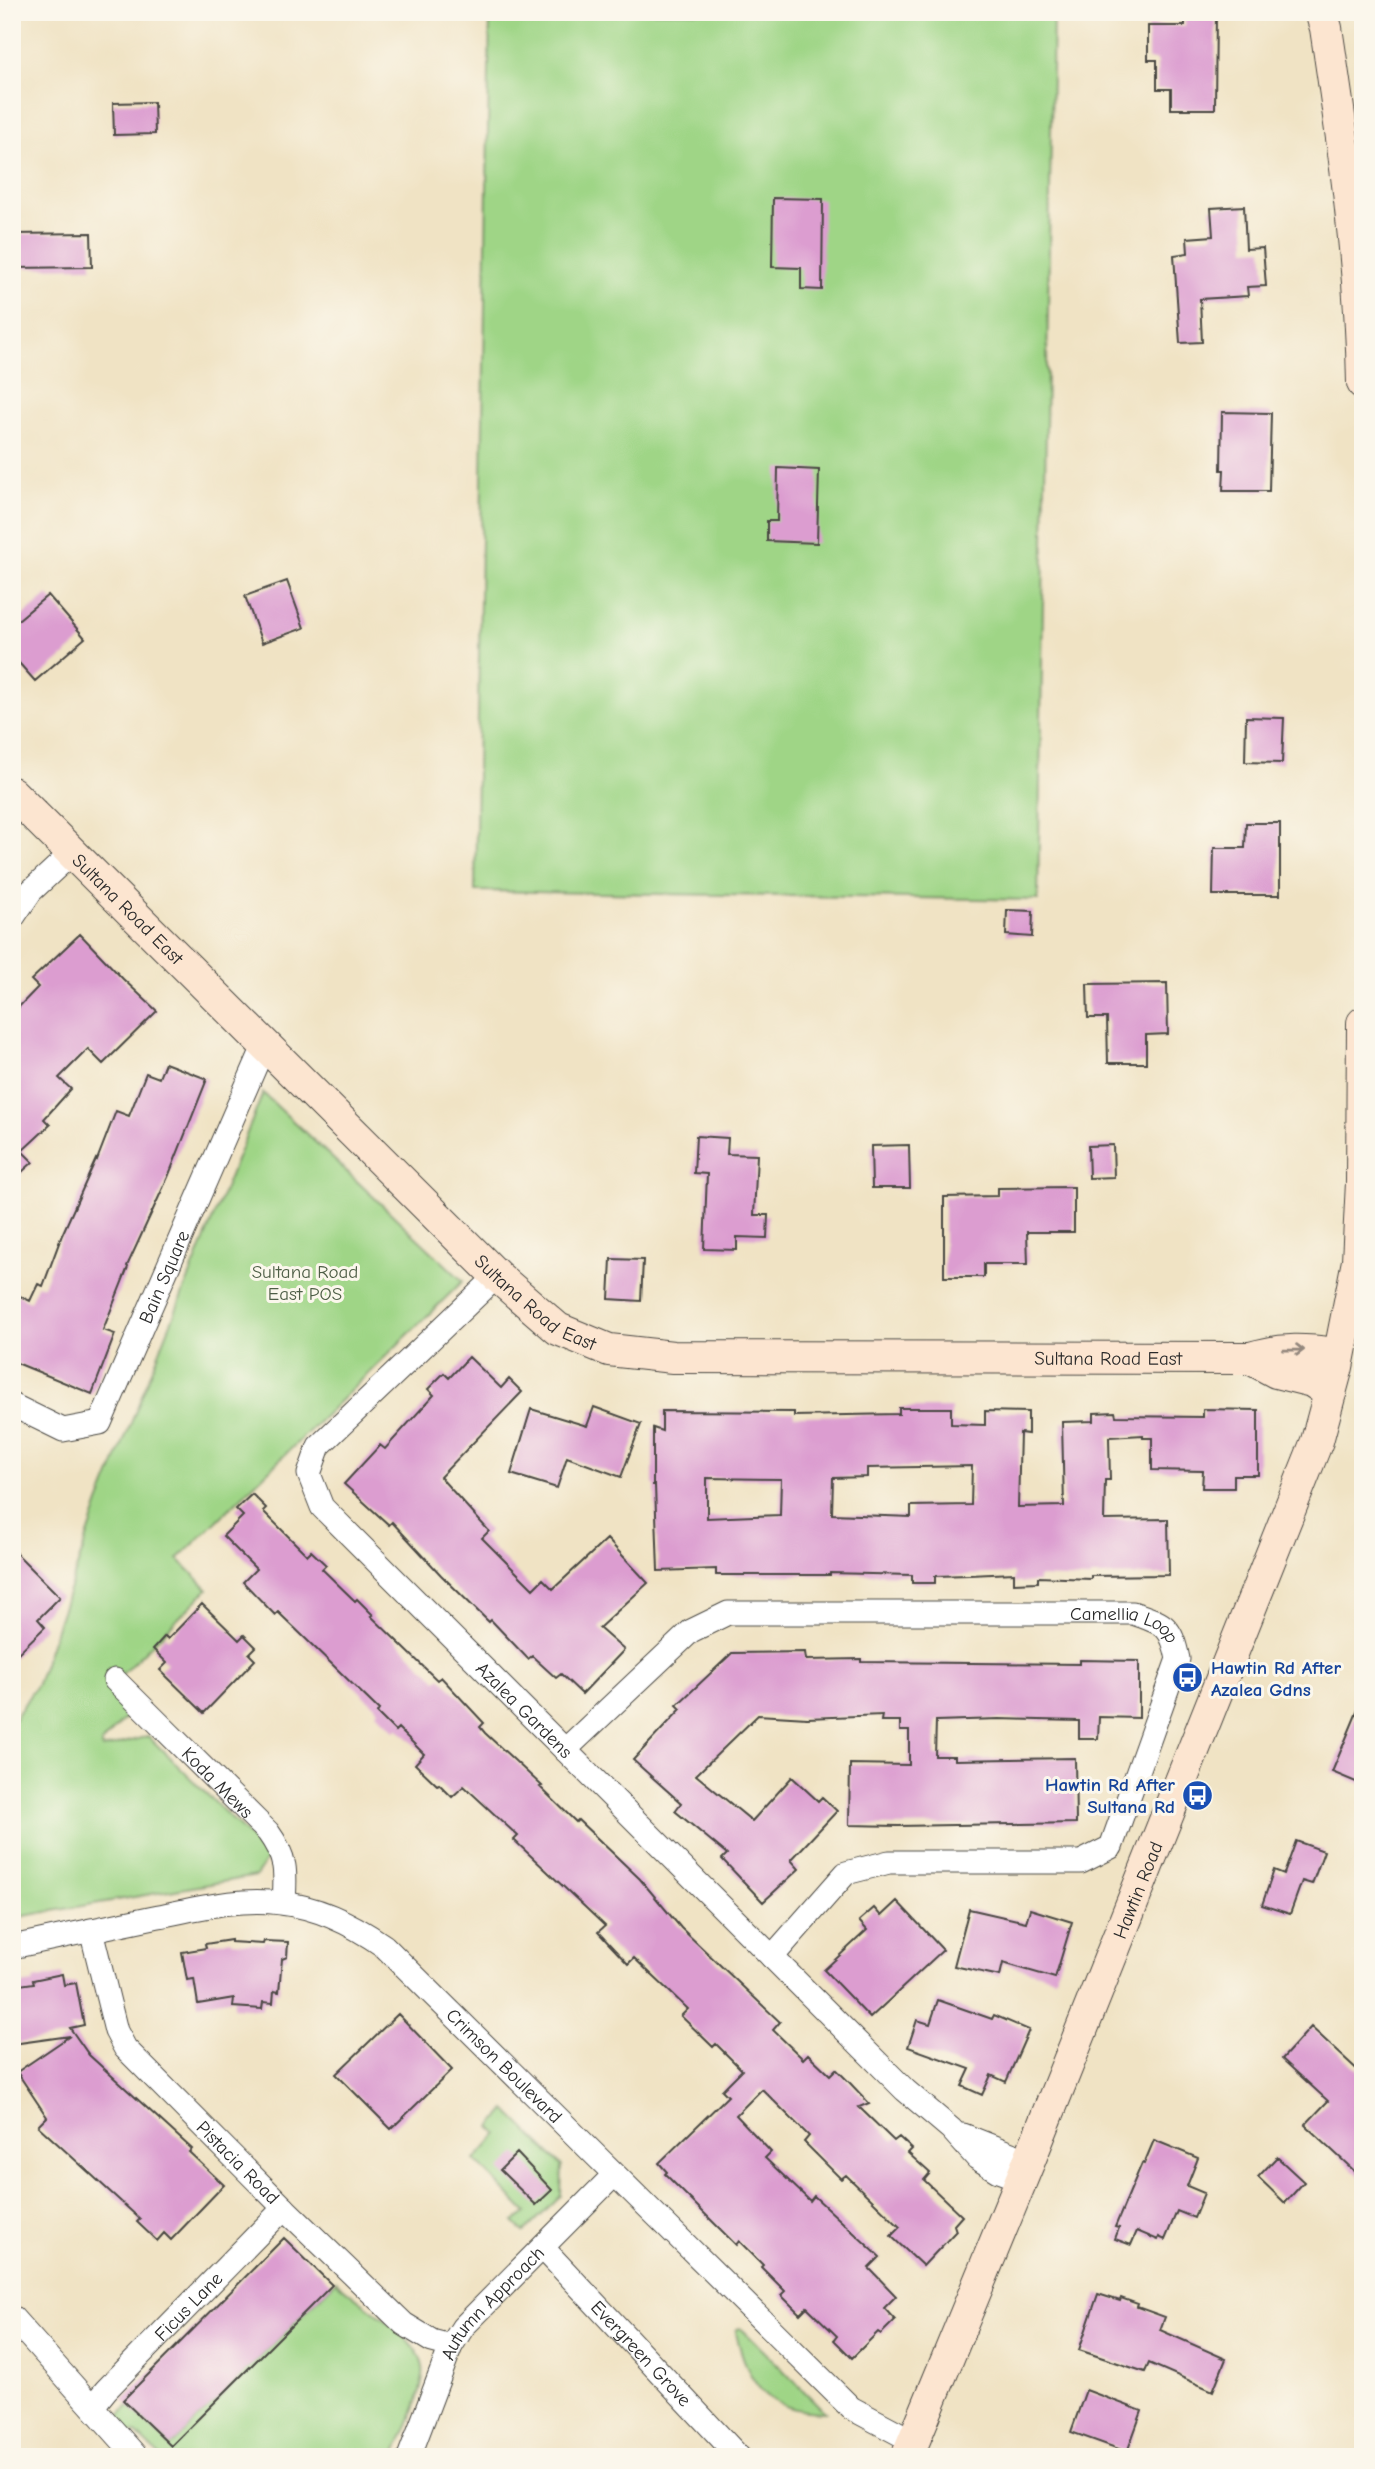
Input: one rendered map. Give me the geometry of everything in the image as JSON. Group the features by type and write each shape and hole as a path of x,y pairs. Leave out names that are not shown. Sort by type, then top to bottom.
{"main road":[{"path":"1321,12 1326,29 1349,183 1362,337 1363,383"},
{"name":"Sultana Road East","path":"12,793 497,1276 558,1329 609,1350 673,1357 1250,1358 1276,1350 1339,1354"},
{"name":"Hawtin Road","path":"910,2449 1317,1441 1339,1354 1358,1261 1362,1182 1363,1023"},
{"name":"Sultana Road East","path":"1250,1358 1276,1372 1312,1381 1330,1393"}],"street":[{"path":"12,919 31,891 73,852"},
{"name":"Bain Square","path":"12,1405 63,1430 100,1423 265,1044"},
{"name":"Azalea Gardens","path":"497,1276 319,1446 309,1474 322,1507 905,2090 951,2129 977,2158 998,2171 1024,2170"},
{"name":"Camellia Loop","path":"565,1750 691,1631 728,1613 1133,1613 1164,1625 1175,1641 1178,1659 1111,1847 1081,1862 889,1862 846,1873 772,1957"},
{"name":"Koda Mews","path":"115,1680 268,1832 281,1850 284,1862 284,1903"},
{"name":"Crimson Boulevard","path":"12,1947 205,1907 252,1901 284,1903 342,1921 362,1931 384,1946 851,2408 910,2449"},
{"name":"Pistacia Road","path":"91,1930 116,2031 125,2048 284,2208 407,2326 432,2341 451,2346"},
{"name":"Autumn Approach","path":"409,2457 451,2346 476,2313 614,2175"},
{"name":"Ficus Lane","path":"93,2406 112,2383 284,2208"},
{"name":"Evergreen Grove","path":"543,2248 739,2457"},
{"path":"12,2317 137,2457"}],"green space":[{"path":"490,12 1053,12 1038,900 475,891"},
{"name":"Sultana Road East POS","path":"263,1093 463,1281 178,1559 208,1589 116,1680 139,1704 101,1743 102,1749 148,1736 269,1856 256,1876 12,1918 12,1723 37,1684 99,1503"},
{"path":"506,2110 562,2166 561,2196 524,2232 514,2222 526,2213 475,2160 498,2134 491,2127"},
{"path":"336,2281 404,2337 422,2363 423,2376 418,2397 394,2457 161,2457 135,2432 126,2434 115,2420 129,2405 171,2446"},
{"path":"740,2328 825,2412 788,2407 763,2392 754,2381 741,2352 736,2333"}],"building":[{"path":"1185,12 1216,12 1215,109 1171,109 1171,89 1157,89 1157,60 1148,60 1148,26 1185,26"},
{"path":"154,102 155,134 114,135 113,103"},
{"path":"773,198 823,199 822,290 801,289 801,268 772,267"},
{"path":"1244,206 1246,249 1263,248 1266,286 1247,287 1248,296 1200,299 1202,342 1180,343 1174,255 1188,253 1187,238 1213,236 1211,208"},
{"path":"91,233 92,267 12,268 12,234"},
{"path":"1222,412 1271,413 1269,491 1223,491"},
{"path":"778,468 819,470 817,543 767,541 767,521 777,521"},
{"path":"287,581 304,628 262,643 245,596"},
{"path":"48,595 85,638 35,681 12,655 12,625"},
{"path":"1246,717 1284,718 1282,763 1245,762"},
{"path":"1246,823 1280,823 1280,895 1213,895 1214,848 1245,848"},
{"path":"1007,910 1033,911 1032,937 1006,935"},
{"path":"80,934 157,1011 103,1064 88,1049 59,1078 71,1089 44,1119 50,1125 22,1151 33,1162 12,1181 12,1014 38,987 31,980"},
{"path":"1167,983 1168,1034 1146,1035 1146,1063 1108,1063 1107,1018 1088,1018 1087,984"},
{"path":"165,1063 207,1079 168,1177 127,1266 103,1330 115,1334 92,1394 12,1361 12,1292 30,1301 38,1284 43,1286 116,1111 129,1116 146,1073 159,1078"},
{"path":"696,1136 728,1138 727,1154 757,1155 754,1215 768,1215 767,1238 737,1237 737,1250 704,1249 707,1174 694,1173"},
{"path":"909,1145 910,1188 872,1188 871,1146"},
{"path":"1113,1145 1114,1177 1089,1178 1088,1146"},
{"path":"1074,1187 1074,1232 1027,1232 1028,1264 984,1264 984,1277 944,1277 944,1197 998,1196 998,1188"},
{"path":"611,1259 643,1260 641,1301 609,1299"},
{"path":"469,1357 501,1388 509,1379 522,1392 440,1477 489,1531 482,1538 533,1589 543,1579 553,1589 607,1539 648,1583 599,1628 624,1650 582,1694 561,1674 556,1678 532,1656 528,1659 491,1620 489,1622 441,1575 392,1522 389,1525 344,1484 380,1445 385,1449 434,1395 428,1389 444,1373 449,1378"},
{"path":"594,1407 641,1424 621,1477 567,1457 557,1488 511,1474 531,1409 587,1426"},
{"path":"899,1408 951,1408 951,1424 985,1425 985,1411 1028,1412 1028,1434 1020,1433 1018,1507 1064,1506 1062,1422 1094,1421 1094,1413 1115,1412 1116,1416 1203,1417 1203,1409 1258,1410 1258,1475 1234,1475 1234,1488 1202,1488 1203,1471 1152,1470 1152,1438 1143,1438 1143,1435 1109,1437 1110,1480 1105,1480 1104,1520 1168,1519 1169,1575 1091,1576 1091,1579 1038,1577 1038,1582 1014,1583 1014,1573 935,1576 935,1583 912,1583 912,1575 716,1575 716,1569 658,1571 653,1428 662,1431 662,1411 794,1412 794,1416 899,1414","holes":["972,1466 971,1505 911,1506 911,1517 832,1514 833,1478 867,1477 867,1468","707,1478 781,1479 780,1515 707,1518"]},
{"path":"252,1494 266,1508 263,1511 307,1555 311,1551 326,1565 322,1569 355,1601 357,1599 437,1680 441,1677 484,1723 480,1727 485,1733 576,1822 578,1820 640,1879 681,1928 780,2022 773,2030 803,2059 808,2054 830,2075 836,2069 850,2083 869,2103 859,2107 894,2141 899,2137 912,2149 908,2153 930,2173 924,2180 962,2216 954,2225 956,2231 923,2266 891,2236 900,2227 846,2175 841,2179 804,2142 809,2136 762,2089 736,2115 771,2152 765,2158 810,2201 814,2196 880,2257 869,2268 896,2296 884,2308 895,2320 881,2334 878,2332 852,2358 834,2340 837,2336 807,2307 800,2314 781,2295 785,2291 761,2267 763,2265 739,2241 736,2245 665,2174 667,2172 659,2163 728,2096 722,2090 742,2070 716,2044 713,2047 681,2016 688,2009 634,1958 628,1964 598,1932 605,1926 514,1840 518,1836 464,1786 452,1797 437,1785 415,1764 424,1754 398,1728 395,1731 377,1713 379,1710 278,1612 275,1615 243,1582 256,1569 223,1536 243,1516 236,1509"},
{"path":"12,1549 60,1597 38,1619 45,1627 12,1659"},
{"path":"202,1604 239,1640 244,1635 256,1647 249,1654 255,1660 204,1713 160,1670 167,1663 153,1649 165,1636 168,1639"},
{"path":"805,1652 806,1660 861,1659 861,1662 1080,1664 1080,1660 1139,1661 1139,1718 1099,1717 1098,1739 1079,1739 1079,1721 936,1721 935,1756 955,1756 955,1760 1075,1758 1076,1823 898,1826 849,1825 850,1764 909,1765 909,1731 900,1731 900,1721 881,1721 882,1715 807,1718 758,1715 696,1775 752,1821 792,1777 818,1801 822,1797 837,1811 791,1860 799,1869 763,1902 722,1859 727,1854 675,1811 681,1803 633,1760 681,1709 677,1705 732,1653"},
{"path":"1363,1700 1363,1785 1332,1772"},
{"path":"1296,1841 1324,1851 1312,1884 1302,1881 1290,1914 1262,1905 1274,1870 1284,1874"},
{"path":"897,1901 943,1950 870,2018 824,1970 867,1930 859,1921 874,1908 881,1916"},
{"path":"969,1909 1026,1922 1030,1909 1072,1922 1055,1978 1003,1963 1000,1976 954,1966"},
{"path":"231,1940 263,1944 264,1941 288,1942 287,1957 282,1959 279,1992 274,1991 273,2003 263,2002 262,2009 233,2007 234,1998 198,2004 194,1979 187,1980 182,1952 206,1948 205,1944"},
{"path":"62,1974 64,1985 76,1983 84,2025 70,2028 89,2055 192,2149 189,2152 224,2185 171,2240 164,2233 157,2241 137,2222 140,2219 38,2126 47,2117 17,2072 70,2036 12,2044 12,1986 34,1983 33,1980"},
{"path":"938,2000 992,2019 994,2015 1029,2030 1006,2082 991,2075 982,2095 962,2086 970,2069 908,2047 917,2020 930,2024"},
{"path":"398,2014 452,2070 391,2129 336,2074"},
{"path":"1311,2027 1363,2075 1363,2179 1305,2125 1328,2101 1282,2059"},
{"path":"1154,2140 1198,2158 1187,2186 1204,2193 1194,2218 1177,2211 1165,2240 1159,2237 1158,2240 1137,2231 1131,2245 1115,2239 1119,2228 1115,2227"},
{"path":"517,2153 552,2190 536,2205 500,2170"},
{"path":"1277,2157 1304,2182 1285,2203 1258,2177"},
{"path":"284,2238 332,2285 171,2446 123,2400"},
{"path":"1098,2294 1120,2301 1121,2298 1165,2317 1160,2330 1226,2359 1213,2391 1149,2363 1145,2372 1079,2350"},
{"path":"1086,2390 1142,2411 1127,2452 1071,2432"}],"place":[{"name":"Hawtin Rd After Azalea Gdns","path":"1188,1678"},
{"name":"Hawtin Rd After Sultana Rd","path":"1198,1795"}]}
